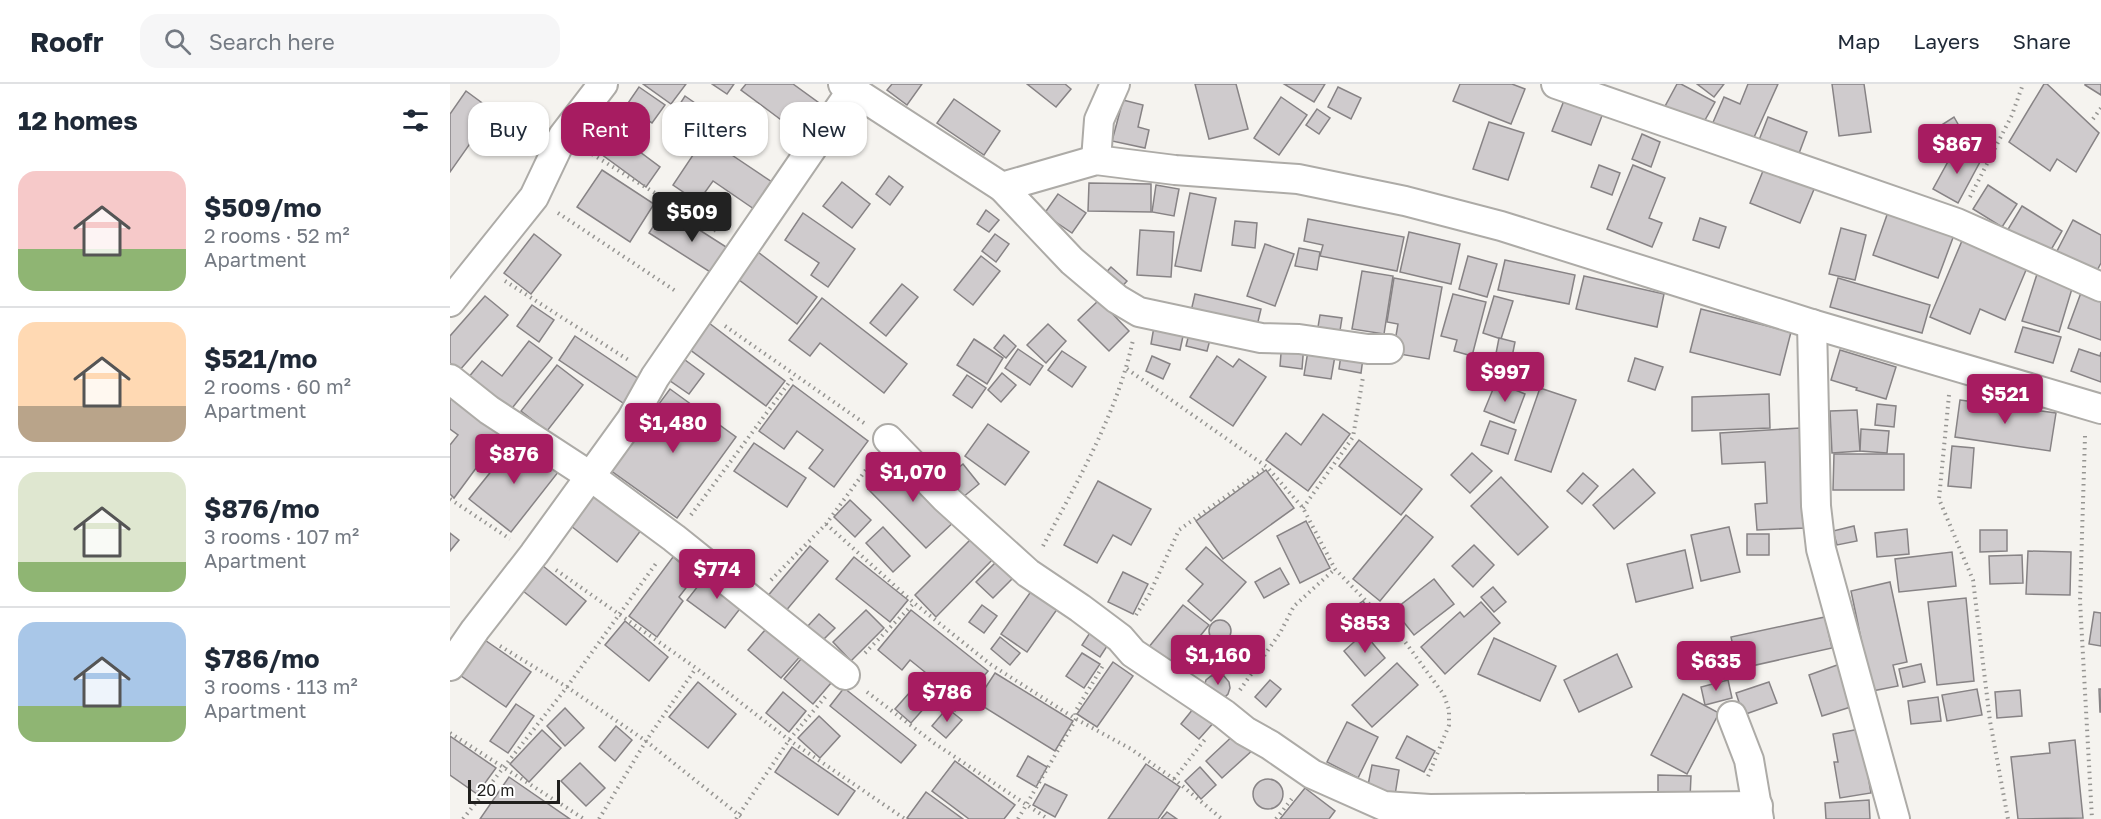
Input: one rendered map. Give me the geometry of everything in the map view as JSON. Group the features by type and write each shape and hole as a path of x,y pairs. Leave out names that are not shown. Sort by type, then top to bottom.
{"street":[{"path":"589,102 603,84"},
{"path":"1096,160 1098,120 1116,84"},
{"path":"1556,84 1957,223 2101,287"},
{"path":"450,666 631,420 655,377 703,310 848,87 1002,187 1072,261 1117,299 1139,312 1261,338 1299,339 1378,349"},
{"path":"450,302 534,197 561,140"},
{"path":"1002,187 1096,160 1175,170 1298,179 1405,201 1501,226 1812,324 2094,407"},
{"path":"1812,324 1816,506 1821,549 1895,819"},
{"path":"450,379 489,410 590,476 674,538 845,675"},
{"path":"888,439 945,498 1028,573 1120,638 1133,653 1224,714 1245,731 1312,774 1384,806 1759,812 1749,760 1732,716"}],"path":[{"path":"1957,223 2012,115 2023,84"},
{"path":"2093,119 2101,108"},
{"path":"595,156 744,248"},
{"path":"534,197 703,310 794,376 888,439 826,524 752,600"},
{"path":"481,266 655,377"},
{"path":"1028,573 1091,456 1127,369 1139,312"},
{"path":"1303,508 1353,437 1378,349"},
{"path":"1952,364 1939,499 1973,580 1990,721 2008,819"},
{"path":"1127,369 1267,466 1303,508 1335,569 1403,639 1444,695 1449,710 1449,725 1416,808"},
{"path":"464,819 567,687 794,376"},
{"path":"2092,819 2080,602 2094,407"},
{"path":"450,499 534,554 696,668 789,740 904,819"},
{"path":"826,524 914,603 990,664 1076,719 1131,749 1174,779 1222,819"},
{"path":"1174,779 1224,714 1280,633 1294,606 1335,569"},
{"path":"737,817 789,740 845,675 914,603"},
{"path":"475,630 567,687 646,741 737,817 744,819"},
{"path":"598,819 646,741 696,668"},
{"path":"845,675 934,743 1048,819"},
{"path":"450,733 584,819"}],"building":[{"path":"643,84 686,84 672,102 668,102"},
{"path":"712,84 734,84 727,94"},
{"path":"746,84 793,84 818,102 780,102 780,119 768,110 768,102 757,102 741,90"},
{"path":"892,84 922,84 907,105 887,90"},
{"path":"1027,84 1065,84 1071,89 1056,107"},
{"path":"1195,84 1236,84 1248,129 1209,139"},
{"path":"1284,84 1325,84 1314,102"},
{"path":"1460,84 1512,84 1525,89 1511,124 1453,101"},
{"path":"1677,84 1715,102 1700,129 1663,110"},
{"path":"1697,84 1724,84 1714,97"},
{"path":"1748,84 1778,84 1751,144 1711,127 1724,97 1740,104"},
{"path":"1832,84 1864,84 1871,132 1839,136"},
{"path":"2044,84 2047,84 2099,133 2076,172 2057,159 2050,171 2009,142"},
{"path":"2101,84 2101,95 2085,85"},
{"path":"639,87 662,103 662,109 652,123 650,122 650,102 629,102"},
{"path":"1338,87 1361,98 1351,119 1328,107"},
{"path":"466,91 481,102 468,102 468,146 450,172 450,114"},
{"path":"685,96 694,102 681,102"},
{"path":"1281,97 1307,115 1279,155 1254,138"},
{"path":"1565,98 1603,113 1591,145 1552,131"},
{"path":"954,99 1000,131 984,155 937,123"},
{"path":"1123,100 1143,105 1138,127 1149,130 1145,148 1112,141"},
{"path":"1317,109 1330,118 1319,134 1306,125"},
{"path":"1768,117 1807,132 1798,156 1759,140"},
{"path":"1954,117 1963,133 1950,141 1940,126"},
{"path":"1489,122 1524,133 1508,180 1473,169"},
{"path":"1642,134 1660,142 1651,167 1632,159"},
{"path":"1956,147 1981,160 1958,203 1933,189"},
{"path":"604,156 645,156 660,167 646,187"},
{"path":"692,156 733,156 772,182 754,209 713,181 698,202 673,185"},
{"path":"1599,165 1620,173 1612,195 1591,187"},
{"path":"1633,165 1665,178 1649,218 1662,223 1652,247 1607,229"},
{"path":"1765,166 1815,187 1800,223 1750,203"},
{"path":"602,170 654,204 630,242 577,207"},
{"path":"889,176 903,187 890,205 876,194"},
{"path":"842,182 870,204 852,228 823,206"},
{"path":"1089,183 1151,184 1151,212 1088,211"},
{"path":"1156,185 1179,189 1174,216 1152,212"},
{"path":"1988,185 2017,204 2002,227 1973,209"},
{"path":"1190,193 1216,198 1201,271 1175,266"},
{"path":"1058,194 1086,213 1072,233 1044,214"},
{"path":"2022,206 2062,231 2048,255 2007,231"},
{"path":"665,208 734,252 718,277 649,233"},
{"path":"986,210 999,220 989,232 977,224"},
{"path":"1888,212 1954,235 1938,278 1873,255"},
{"path":"803,213 855,249 828,287 811,275 819,263 785,240"},
{"path":"1700,218 1726,227 1719,248 1693,240"},
{"path":"1308,219 1404,237 1397,271 1320,256 1323,245 1304,241"},
{"path":"2073,220 2101,235 2101,263 2094,276 2055,255"},
{"path":"1235,221 1257,223 1255,248 1232,245"},
{"path":"1841,228 1866,235 1855,280 1829,274"},
{"path":"1140,230 1174,232 1171,277 1137,275"},
{"path":"1409,232 1460,244 1451,284 1400,272"},
{"path":"534,234 561,255 531,294 504,273"},
{"path":"995,234 1009,244 996,262 982,251"},
{"path":"1964,236 2029,263 2005,320 1980,309 1970,334 1930,317"},
{"path":"1265,244 1294,254 1275,306 1247,296"},
{"path":"1299,248 1320,252 1317,270 1295,266"},
{"path":"754,249 817,297 797,324 734,276"},
{"path":"981,256 1000,271 973,305 954,290"},
{"path":"1468,256 1497,264 1487,297 1459,289"},
{"path":"1505,260 1575,275 1569,304 1498,290"},
{"path":"1111,267 1127,281 1117,292 1101,278"},
{"path":"1362,271 1393,276 1384,334 1352,329"},
{"path":"2038,271 2074,282 2059,332 2022,321"},
{"path":"1584,276 1664,294 1657,327 1576,309"},
{"path":"1394,278 1442,287 1429,359 1393,353 1398,324 1387,322"},
{"path":"1838,278 1930,305 1922,333 1830,307"},
{"path":"902,284 918,297 886,336 870,323"},
{"path":"2082,290 2101,297 2101,340 2068,328"},
{"path":"1195,294 1261,309 1255,334 1189,320"},
{"path":"1453,294 1486,302 1472,356 1454,351 1457,340 1441,336"},
{"path":"485,296 508,315 459,371 450,363 450,336"},
{"path":"1494,296 1513,301 1501,339 1483,333"},
{"path":"822,298 907,364 884,393 820,343 810,356 789,340"},
{"path":"1099,300 1129,331 1109,351 1078,320"},
{"path":"532,305 554,320 539,342 517,326"},
{"path":"1701,309 1791,332 1780,375 1690,352"},
{"path":"1320,315 1342,318 1338,343 1316,339"},
{"path":"1155,321 1185,327 1180,350 1151,344"},
{"path":"709,323 785,381 766,406 689,349"},
{"path":"1048,324 1066,341 1046,363 1027,345"},
{"path":"1191,326 1212,332 1207,351 1186,346"},
{"path":"2023,327 2061,337 2053,363 2015,352"},
{"path":"1004,335 1016,346 1006,358 994,348"},
{"path":"575,336 642,381 626,405 559,360"},
{"path":"1499,338 1515,342 1509,372 1493,369"},
{"path":"974,339 1003,358 987,384 957,365"},
{"path":"529,341 552,358 505,417 463,384 482,361 502,376"},
{"path":"1282,341 1304,344 1302,369 1280,366"},
{"path":"1309,345 1336,350 1331,379 1304,375"},
{"path":"1342,348 1364,351 1361,373 1339,369"},
{"path":"1018,349 1043,366 1030,385 1005,368"},
{"path":"2079,349 2100,356 2101,352 2101,382 2071,371"},
{"path":"1840,350 1896,367 1886,399 1831,380"},
{"path":"1062,351 1086,367 1072,387 1048,370"},
{"path":"1152,356 1170,364 1163,379 1146,371"},
{"path":"1217,356 1233,367 1239,359 1266,377 1233,426 1190,397"},
{"path":"681,357 704,374 689,394 666,378"},
{"path":"1635,358 1663,367 1655,390 1628,381"},
{"path":"557,365 583,385 547,431 521,411"},
{"path":"1002,373 1016,385 1001,402 988,390"},
{"path":"967,375 986,388 972,408 953,395"},
{"path":"1496,382 1525,394 1514,423 1484,411"},
{"path":"793,385 868,441 834,487 809,468 823,450 797,431 784,449 759,431"},
{"path":"1540,388 1576,400 1551,472 1515,460"},
{"path":"450,389 505,429 454,498 450,494 450,445 458,435 450,429"},
{"path":"670,389 736,437 677,518 610,470"},
{"path":"1769,394 1770,428 1692,431 1692,397"},
{"path":"1960,400 2056,413 2050,451 1955,437"},
{"path":"1877,404 1896,406 1894,427 1875,425"},
{"path":"1857,410 1860,451 1832,453 1830,411"},
{"path":"1323,414 1350,434 1308,491 1266,460 1286,433 1301,445"},
{"path":"1490,421 1516,430 1508,454 1481,445"},
{"path":"988,424 1029,452 1005,485 965,456"},
{"path":"1800,428 1805,528 1757,530 1755,504 1767,503 1765,462 1722,464 1720,433"},
{"path":"1861,429 1889,431 1887,453 1860,451"},
{"path":"517,439 559,471 511,532 469,499"},
{"path":"1359,440 1422,489 1401,515 1339,466"},
{"path":"754,443 806,478 787,507 734,471"},
{"path":"1952,446 1974,448 1971,488 1948,486"},
{"path":"1472,453 1492,471 1470,493 1451,475"},
{"path":"1834,454 1904,454 1904,490 1833,490"},
{"path":"901,458 958,518 926,548 868,489"},
{"path":"963,464 979,484 957,502 941,482"},
{"path":"1633,469 1655,493 1614,529 1593,505"},
{"path":"1266,470 1294,508 1223,559 1196,521"},
{"path":"1583,473 1598,486 1582,504 1567,491"},
{"path":"1501,477 1548,527 1518,555 1471,506"},
{"path":"1098,481 1151,509 1131,545 1113,535 1097,563 1064,545"},
{"path":"588,487 642,529 617,562 562,519"},
{"path":"850,500 871,520 855,537 834,517"},
{"path":"1406,515 1433,537 1380,601 1353,579"},
{"path":"1306,521 1330,568 1300,583 1277,536"},
{"path":"1854,526 1857,541 1837,545 1833,531"},
{"path":"883,527 910,556 893,572 866,543"},
{"path":"1729,527 1740,572 1701,581 1691,535"},
{"path":"1907,529 1909,554 1877,557 1875,533"},
{"path":"1980,530 2007,530 2007,551 1980,552"},
{"path":"450,533 459,540 450,551"},
{"path":"1747,534 1769,534 1769,555 1747,555"},
{"path":"975,535 996,556 936,617 915,595"},
{"path":"1474,545 1494,565 1473,587 1452,566"},
{"path":"810,546 828,561 784,613 766,598"},
{"path":"1206,547 1246,582 1211,621 1188,601 1203,584 1186,569"},
{"path":"1685,550 1693,588 1636,602 1627,564"},
{"path":"2028,551 2071,552 2070,595 2026,594"},
{"path":"1952,552 1956,586 1899,592 1895,559"},
{"path":"2022,555 2023,583 1990,584 1989,556"},
{"path":"673,557 696,575 679,597 683,601 657,637 629,616"},
{"path":"854,557 908,600 890,622 836,579"},
{"path":"999,559 1016,575 993,598 976,582"},
{"path":"543,566 586,601 566,625 523,591"},
{"path":"1280,568 1289,584 1264,598 1255,582"},
{"path":"709,572 746,601 725,628 687,600"},
{"path":"1123,572 1148,584 1133,614 1108,602"},
{"path":"1434,579 1454,604 1414,635 1394,610"},
{"path":"1890,582 1907,662 1893,665 1898,686 1872,691 1851,591"},
{"path":"1493,587 1506,602 1494,612 1481,597"},
{"path":"1032,590 1058,608 1027,652 1001,634"},
{"path":"1966,598 1974,681 1937,685 1928,602"},
{"path":"1363,601 1376,621 1353,636 1340,617"},
{"path":"1481,602 1500,623 1445,674 1421,647 1460,612 1464,617"},
{"path":"982,605 997,616 984,633 969,622"},
{"path":"1183,605 1209,625 1170,673 1144,653"},
{"path":"866,610 884,628 851,661 833,642"},
{"path":"911,610 988,671 955,711 928,690 936,681 910,660 902,670 878,650"},
{"path":"2094,612 2101,613 2101,646 2089,644"},
{"path":"819,614 835,628 822,641 807,627"},
{"path":"1825,617 1832,648 1738,669 1731,637"},
{"path":"1220,620 1230,627 1231,631 1224,641 1220,642 1210,635 1209,631 1216,621"},
{"path":"625,621 668,657 649,681 605,645"},
{"path":"771,623 804,652 781,678 748,650"},
{"path":"1093,628 1111,640 1100,657 1082,645"},
{"path":"1364,633 1385,658 1365,676 1344,651"},
{"path":"479,636 531,672 506,707 454,671"},
{"path":"1202,636 1219,649 1201,672 1183,658"},
{"path":"1000,637 1020,653 1010,665 991,649"},
{"path":"1494,638 1556,666 1540,701 1478,674"},
{"path":"807,652 837,676 813,704 784,679"},
{"path":"1082,653 1100,664 1084,688 1066,676"},
{"path":"1617,654 1632,687 1579,712 1564,680"},
{"path":"1113,662 1133,676 1097,727 1077,714"},
{"path":"1397,663 1418,685 1372,727 1352,705"},
{"path":"1840,664 1854,706 1822,716 1809,675"},
{"path":"1921,664 1925,682 1903,687 1899,669"},
{"path":"995,673 1073,721 1055,751 976,702"},
{"path":"1218,675 1224,676 1229,682 1228,694 1223,699 1204,687 1206,680"},
{"path":"1270,680 1281,689 1266,707 1255,697"},
{"path":"1728,680 1732,698 1705,705 1701,687"},
{"path":"698,682 736,714 708,748 669,717"},
{"path":"1769,682 1777,703 1743,715 1736,693"},
{"path":"844,688 916,745 901,763 830,706"},
{"path":"1977,689 1982,715 1947,721 1942,695"},
{"path":"2099,689 2101,689 2101,712 2100,712"},
{"path":"2020,690 2022,716 1997,718 1995,692"},
{"path":"783,692 806,711 789,732 766,713"},
{"path":"910,692 926,706 911,723 895,709"},
{"path":"1683,694 1719,713 1687,774 1651,755"},
{"path":"1938,697 1941,721 1911,724 1908,701"},
{"path":"516,704 534,716 508,753 490,741"},
{"path":"1197,704 1216,720 1199,739 1181,724"},
{"path":"565,708 584,728 565,746 547,726"},
{"path":"947,708 962,720 946,738 932,726"},
{"path":"819,716 840,736 820,758 798,738"},
{"path":"1347,722 1378,737 1358,778 1327,762"},
{"path":"616,726 632,740 615,761 599,747"},
{"path":"1860,729 1871,793 1840,798 1834,762 1838,762 1833,734"},
{"path":"542,730 561,748 529,782 510,764"},
{"path":"1239,730 1255,748 1222,778 1206,761"},
{"path":"450,736 496,768 477,794 450,775"},
{"path":"1407,736 1435,751 1424,772 1396,758"},
{"path":"2075,740 2083,818 2018,819 2011,757 2050,753 2049,743"},
{"path":"792,747 855,791 838,815 775,772"},
{"path":"1028,756 1047,767 1036,787 1017,776"},
{"path":"955,761 1015,805 1004,819 969,819 932,791"},
{"path":"580,763 605,788 586,806 561,781"},
{"path":"1146,764 1180,787 1158,819 1108,819"},
{"path":"1372,765 1399,770 1395,795 1367,790"},
{"path":"1200,767 1216,785 1201,799 1185,781"},
{"path":"1658,775 1691,776 1690,798 1658,797"},
{"path":"509,777 570,819 480,819"},
{"path":"1268,779 1279,783 1283,794 1279,805 1268,809 1257,805 1253,794 1257,783"},
{"path":"1045,784 1067,795 1055,817 1033,805"},
{"path":"1305,788 1335,811 1329,819 1280,819"},
{"path":"926,792 963,819 907,818"},
{"path":"1869,800 1870,819 1826,819 1825,803"},
{"path":"1167,812 1177,819 1161,819"}]}
